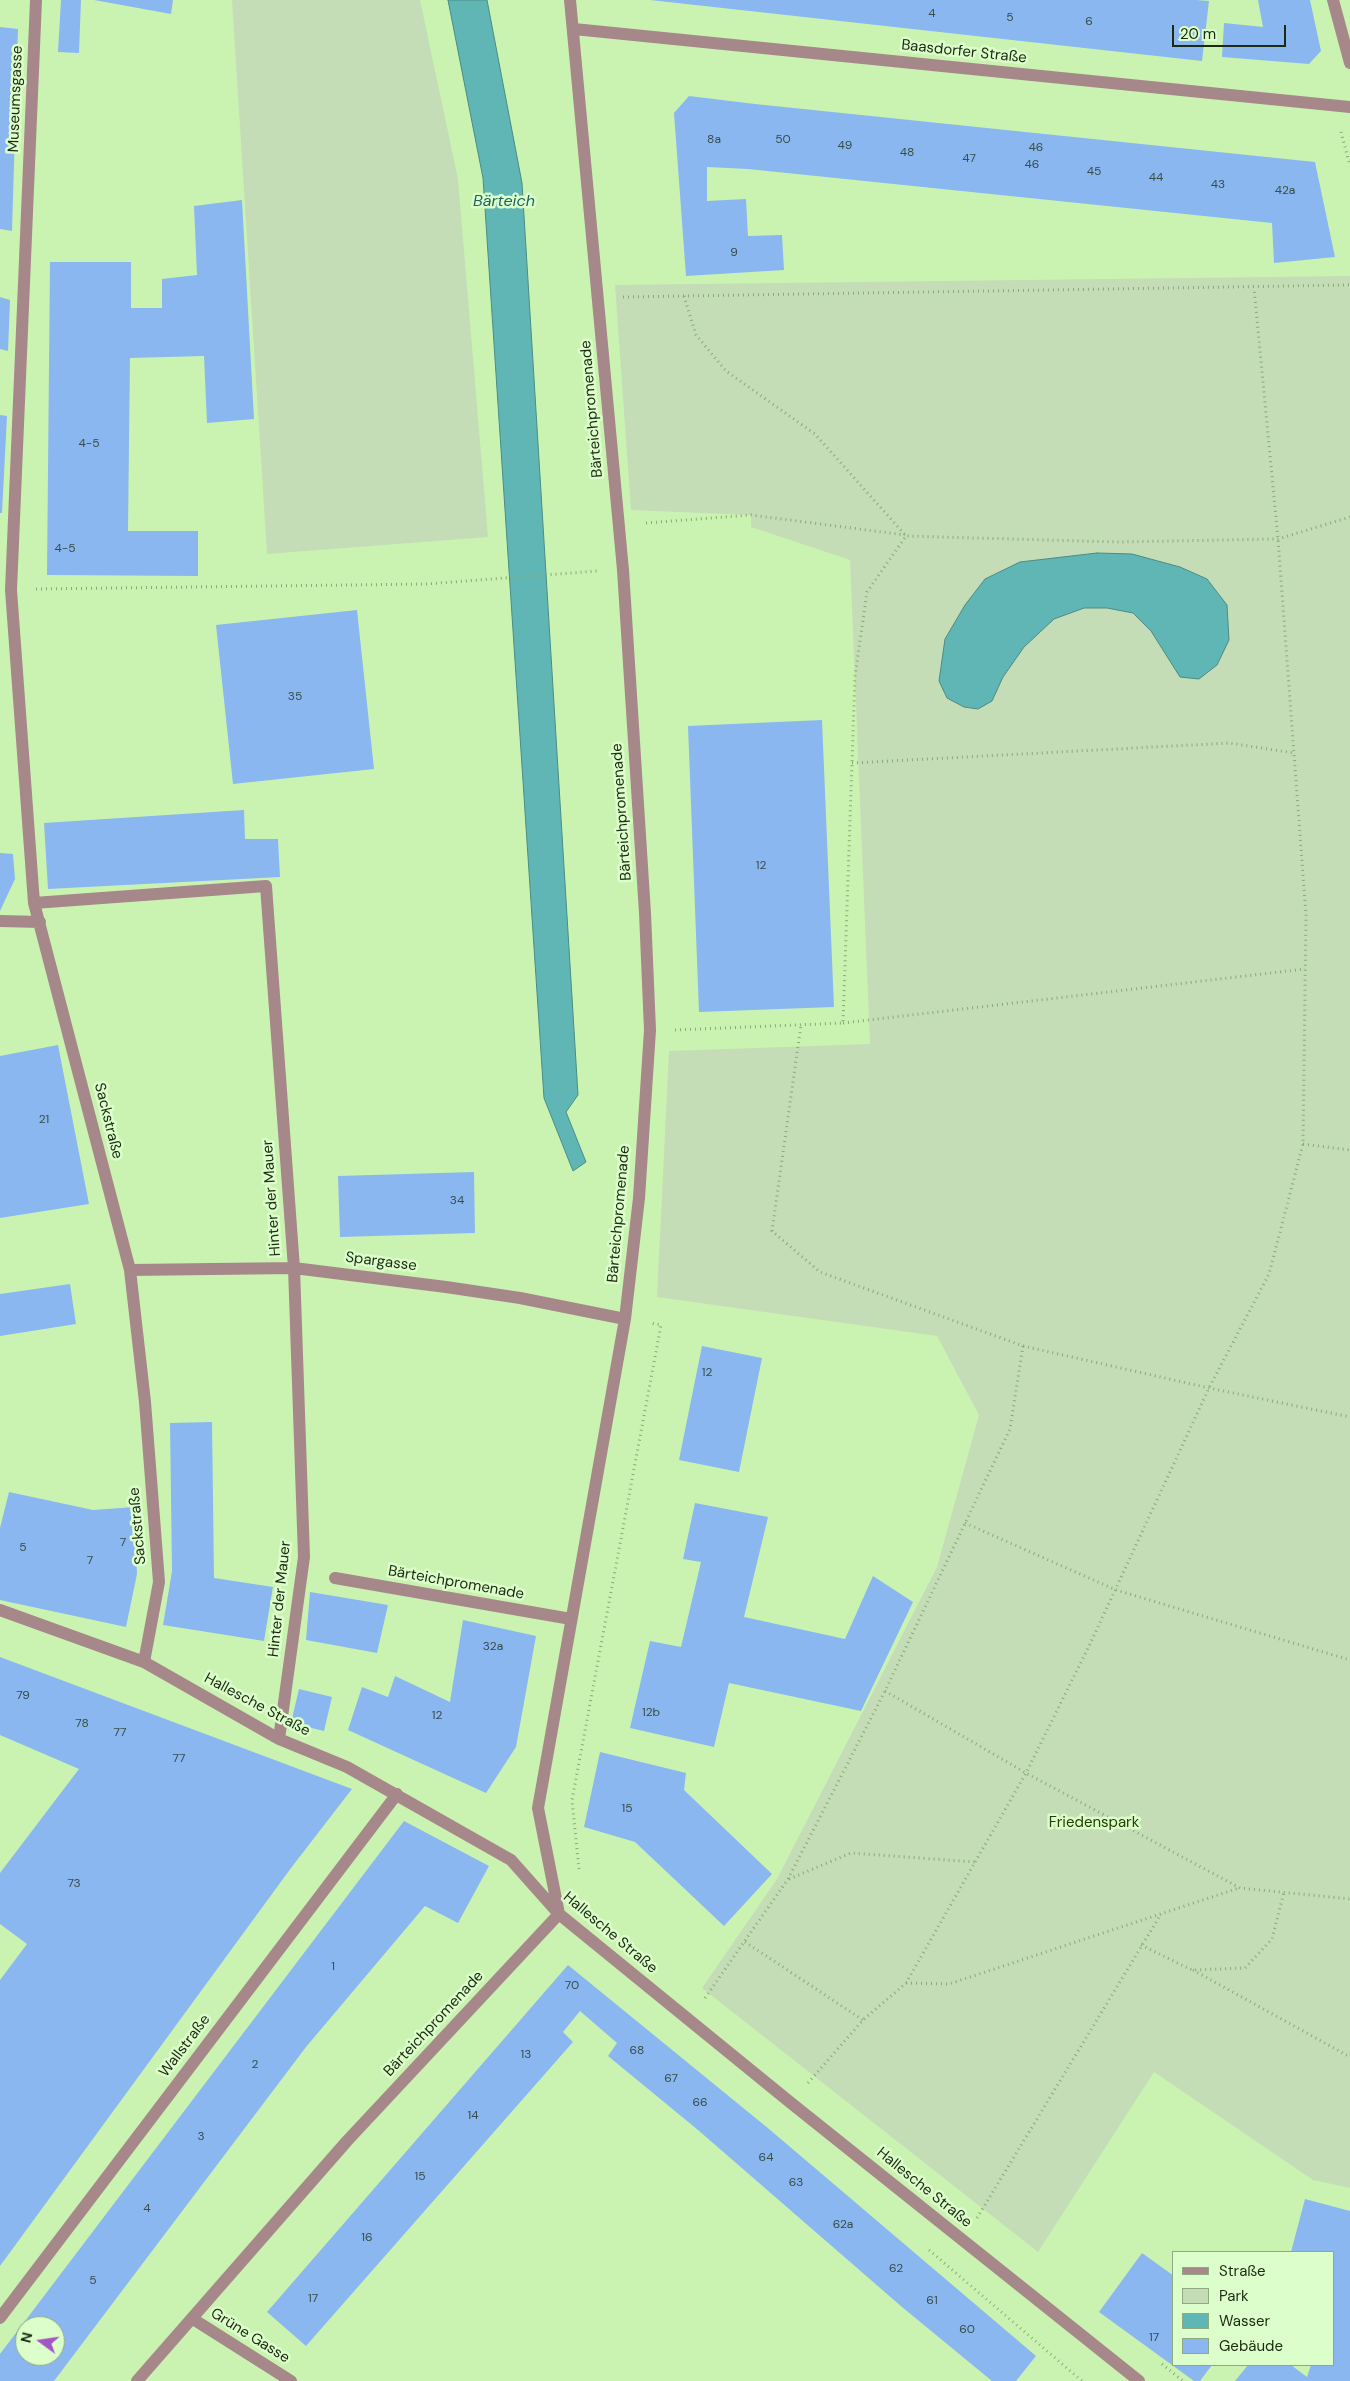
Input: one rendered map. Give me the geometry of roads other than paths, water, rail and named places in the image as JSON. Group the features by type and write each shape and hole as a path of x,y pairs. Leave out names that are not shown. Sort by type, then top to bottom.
{"street":[{"name":"Museumsgasse","path":"5,589 36,0"},
{"name":"Bärteichpromenade","path":"137,2381 193,2320 347,2141 559,1914 538,1808 624,1319 639,1198 650,1030 645,913 619,525 570,0"},
{"path":"1332,0 1350,63"},
{"name":"Baasdorfer Straße","path":"574,30 1350,107"},
{"name":"Sackstraße","path":"5,589 34,903 130,1270 145,1402 159,1582 144,1662"},
{"name":"Hinter der Mauer","path":"34,903 266,886 294,1268 304,1557 279,1738"},
{"path":"0,921 40,922"},
{"name":"Spargasse","path":"130,1270 294,1268 446,1286 520,1298 624,1319"},
{"name":"Bärteichpromenade","path":"335,1578 571,1619"},
{"name":"Hallesche Straße","path":"0,1610 144,1662 279,1738 348,1767 510,1860 559,1914 791,2103 1139,2381"},
{"name":"Wallstraße","path":"0,2318 397,1794"},
{"name":"Grüne Gasse","path":"193,2320 291,2381"}],"water":[{"name":"Bärteich","path":"448,0 487,0 522,183 578,1095 566,1112 586,1162 573,1171 544,1098 483,178"},
{"path":"1097,553 1132,554 1180,567 1207,579 1227,605 1229,640 1217,665 1199,679 1180,677 1151,631 1133,613 1107,608 1084,608 1054,619 1024,647 1003,677 992,701 978,709 964,707 947,698 939,681 945,639 965,605 985,579 1020,562"}],"park label":[{"name":"Friedenspark","path":"1094,1823"}]}
